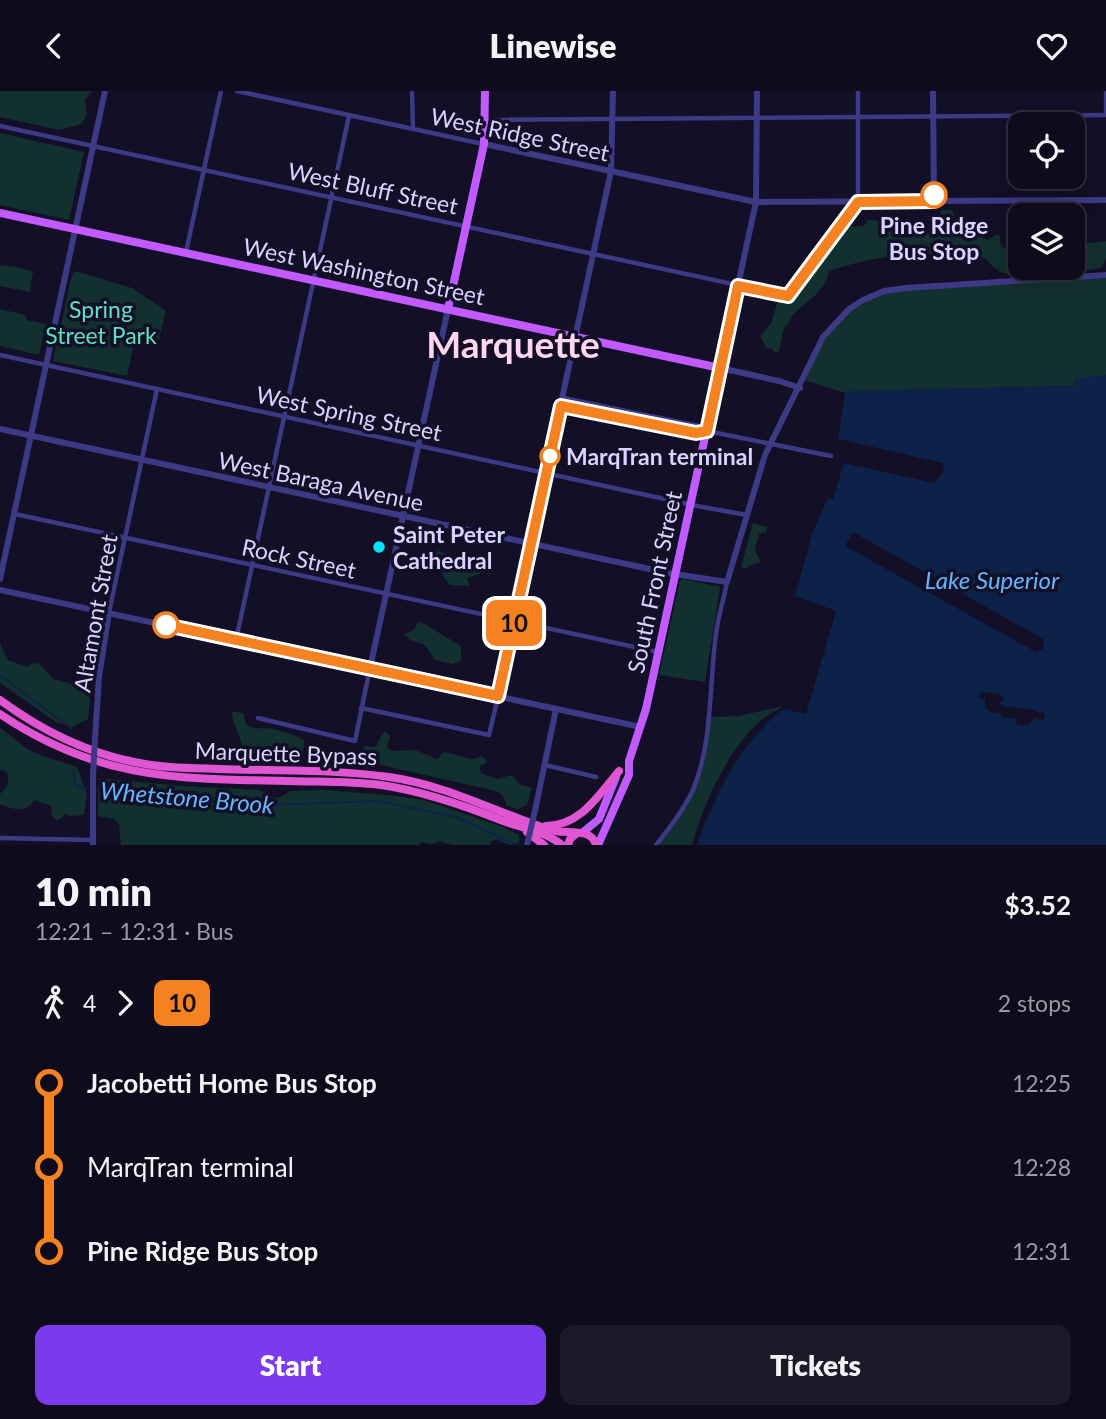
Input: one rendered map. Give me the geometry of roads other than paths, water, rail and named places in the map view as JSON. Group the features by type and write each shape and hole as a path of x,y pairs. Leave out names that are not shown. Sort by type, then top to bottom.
{"highway":[{"name":"Marquette Bypass","path":"0,700 58,737 80,747 126,761 178,768 354,773 391,777 453,792 557,832 579,833"},
{"name":"Marquette Bypass","path":"0,714 54,745 96,762 131,771 176,777 378,785 441,797 521,828 547,835 562,845"},
{"path":"540,826 564,824 581,815 619,771"},
{"path":"521,828 544,845"},
{"path":"568,845 570,839 579,833 593,837 597,845"}],"main road":[{"path":"448,309 484,144 485,91"},
{"name":"West Washington Street","path":"0,213 720,368"},
{"name":"South Front Street","path":"597,845 629,775 629,761 641,727 659,652 720,368"},
{"name":"South Front Street","path":"579,833 599,819 619,771 629,761"}],"street":[{"path":"0,579 105,91"},
{"path":"186,252 220,91"},
{"name":"West Ridge Street","path":"237,91 756,202 1106,200"},
{"path":"412,91 413,129"},
{"path":"361,708 489,735 611,171 613,91"},
{"path":"757,91 756,202 720,368 800,388"},
{"path":"858,91 858,202"},
{"path":"933,91 934,201"},
{"path":"485,120 858,118 1106,113 1106,91"},
{"path":"236,640 349,115"},
{"name":"West Bluff Street","path":"0,126 788,296 858,202"},
{"path":"656,845 677,820 699,772 706,734 716,634 727,582 770,445 823,337 835,321 849,309 884,291 1106,275"},
{"path":"258,718 355,741 448,309"},
{"name":"West Spring Street","path":"0,355 690,505 748,515"},
{"name":"Altamont Street","path":"93,842 93,776 99,677 109,612 157,389"},
{"path":"562,402 688,423 707,431 831,456"},
{"name":"West Baraga Avenue","path":"0,429 402,516 727,582"},
{"name":"Rock Street","path":"15,514 659,652"},
{"path":"0,590 641,727"},
{"path":"527,845 556,709"},
{"path":"545,765 596,777"},
{"path":"0,838 93,842"}],"water":[{"name":"Lake Superior","path":"1106,375 1106,845 697,845 720,790 751,741 785,709 806,714 836,611 795,596 813,531 828,498 833,499 844,463 934,483 944,471 943,463 838,439 845,393 1075,386 1075,378","holes":["982,692 999,694 1004,699 999,703 1003,706 1044,712 1045,718 1040,721 1035,718 1028,725 1020,726 1015,723 1017,718 1004,718 999,712 992,713 985,708 985,699 977,697"]}],"waterway":[{"name":"Whetstone Brook","path":"0,675 71,728"},
{"name":"Whetstone Brook","path":"73,770 76,786 89,789"},
{"name":"Whetstone Brook","path":"95,790 128,796 166,795 243,806 378,801 456,817 517,845"}],"place":[{"name":"Pine Ridge Bus Stop","path":"934,195"},
{"name":"MarqTran terminal","path":"550,456"},
{"name":"Saint Peter Cathedral","path":"379,547"}],"district":[{"name":"Marquette","path":"513,343"}],"park label":[{"name":"Spring Street Park","path":"101,322"}]}
